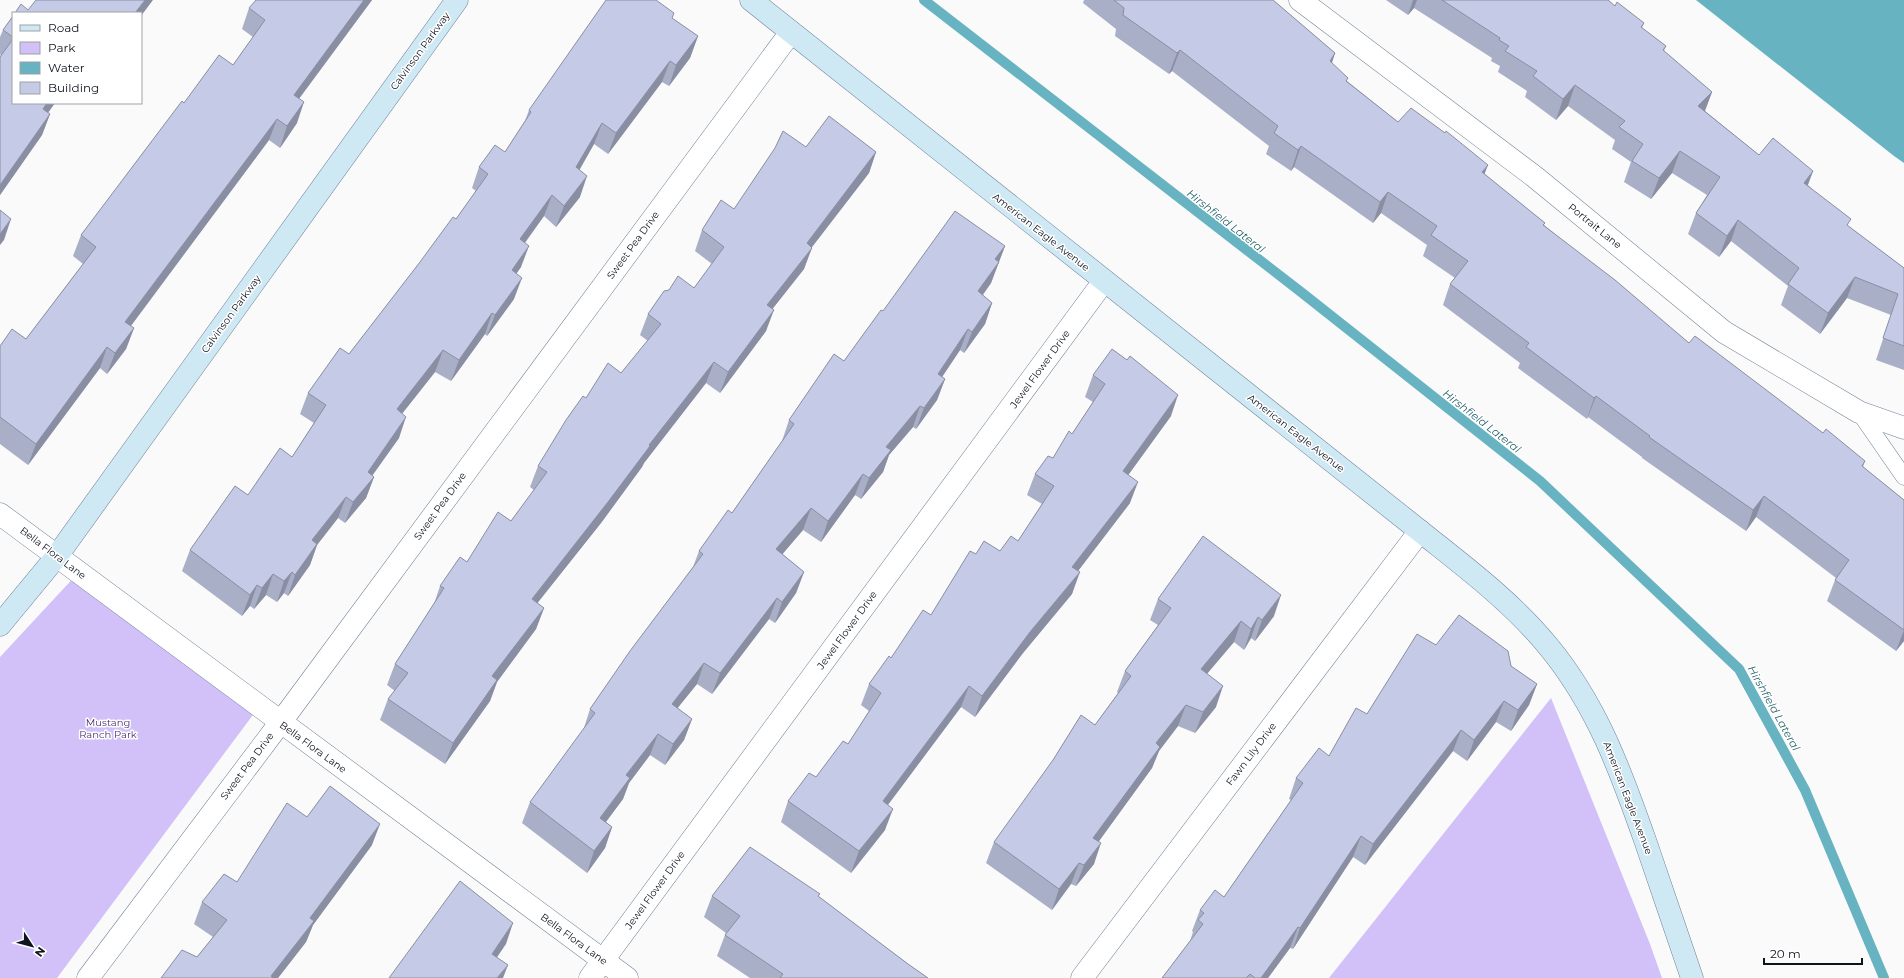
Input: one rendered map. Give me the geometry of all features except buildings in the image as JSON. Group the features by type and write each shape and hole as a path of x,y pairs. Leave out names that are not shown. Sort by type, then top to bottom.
{"street":[{"name":"Calvinson Parkway","path":"0,625 56,556 457,0"},
{"name":"American Eagle Avenue","path":"751,0 1420,531 1497,593 1523,619 1548,646 1570,675 1593,712 1612,750 1692,978"},
{"name":"Portrait Lane","path":"1300,0 1535,177 1724,332 1859,412 1904,428"},
{"name":"Sweet Pea Drive","path":"88,978 280,723 791,32"},
{"name":"Jewel Flower Drive","path":"590,978 1104,281"},
{"name":"Bella Flora Lane","path":"0,514 280,723 627,978"},
{"name":"Fawn Lily Drive","path":"1082,978 1420,531"}],"lane":[{"path":"1859,412 1904,477"}],"green space":[{"name":"Mustang Ranch Park","path":"79,572 261,704 57,978 0,978 0,657"},
{"path":"1551,698 1650,944 1662,978 1329,978"}],"water":[{"path":"1696,0 1904,0 1904,163 1894,156"}],"waterway":[{"name":"Hirshfield Lateral","path":"924,0 1301,292 1540,481 1739,669 1805,790 1884,978"}]}
